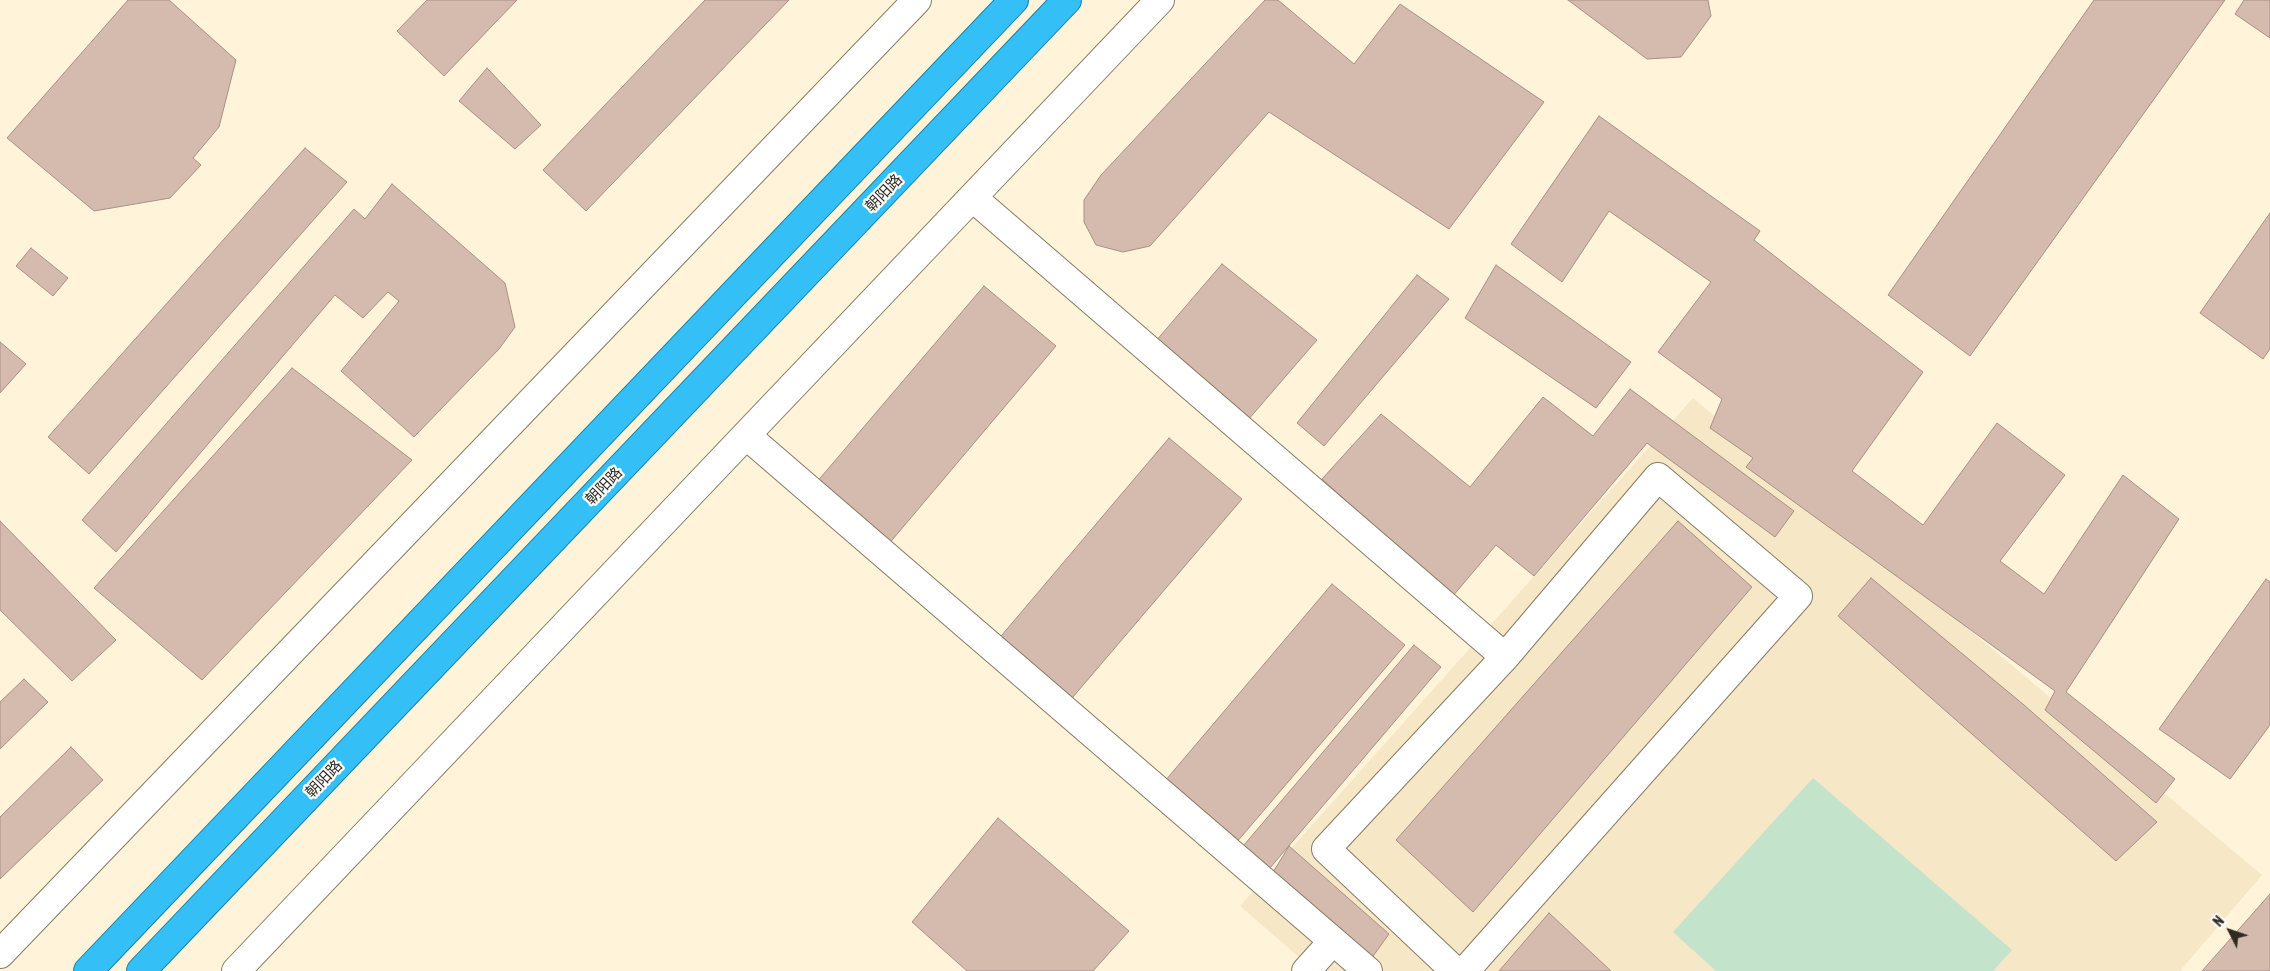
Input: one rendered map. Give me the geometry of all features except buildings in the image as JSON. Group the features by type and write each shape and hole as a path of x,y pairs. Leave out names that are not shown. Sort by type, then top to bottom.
{"highway":[{"path":"88,971 1014,0"},
{"name":"朝阳路","path":"140,971 1067,0"}],"street":[{"path":"0,954 917,0"},
{"path":"236,971 1160,0"},
{"path":"973,198 1505,657"},
{"path":"747,436 1368,971"},
{"path":"1455,971 1326,849 1505,657 1658,477 1798,596 1465,971"},
{"path":"1306,971 1333,941"}],"shaded area":[{"path":"1693,398 2262,875 2180,971 1315,971 1240,906"}],"green space":[{"path":"1813,778 2012,950 1993,971 1716,971 1673,932"}]}
